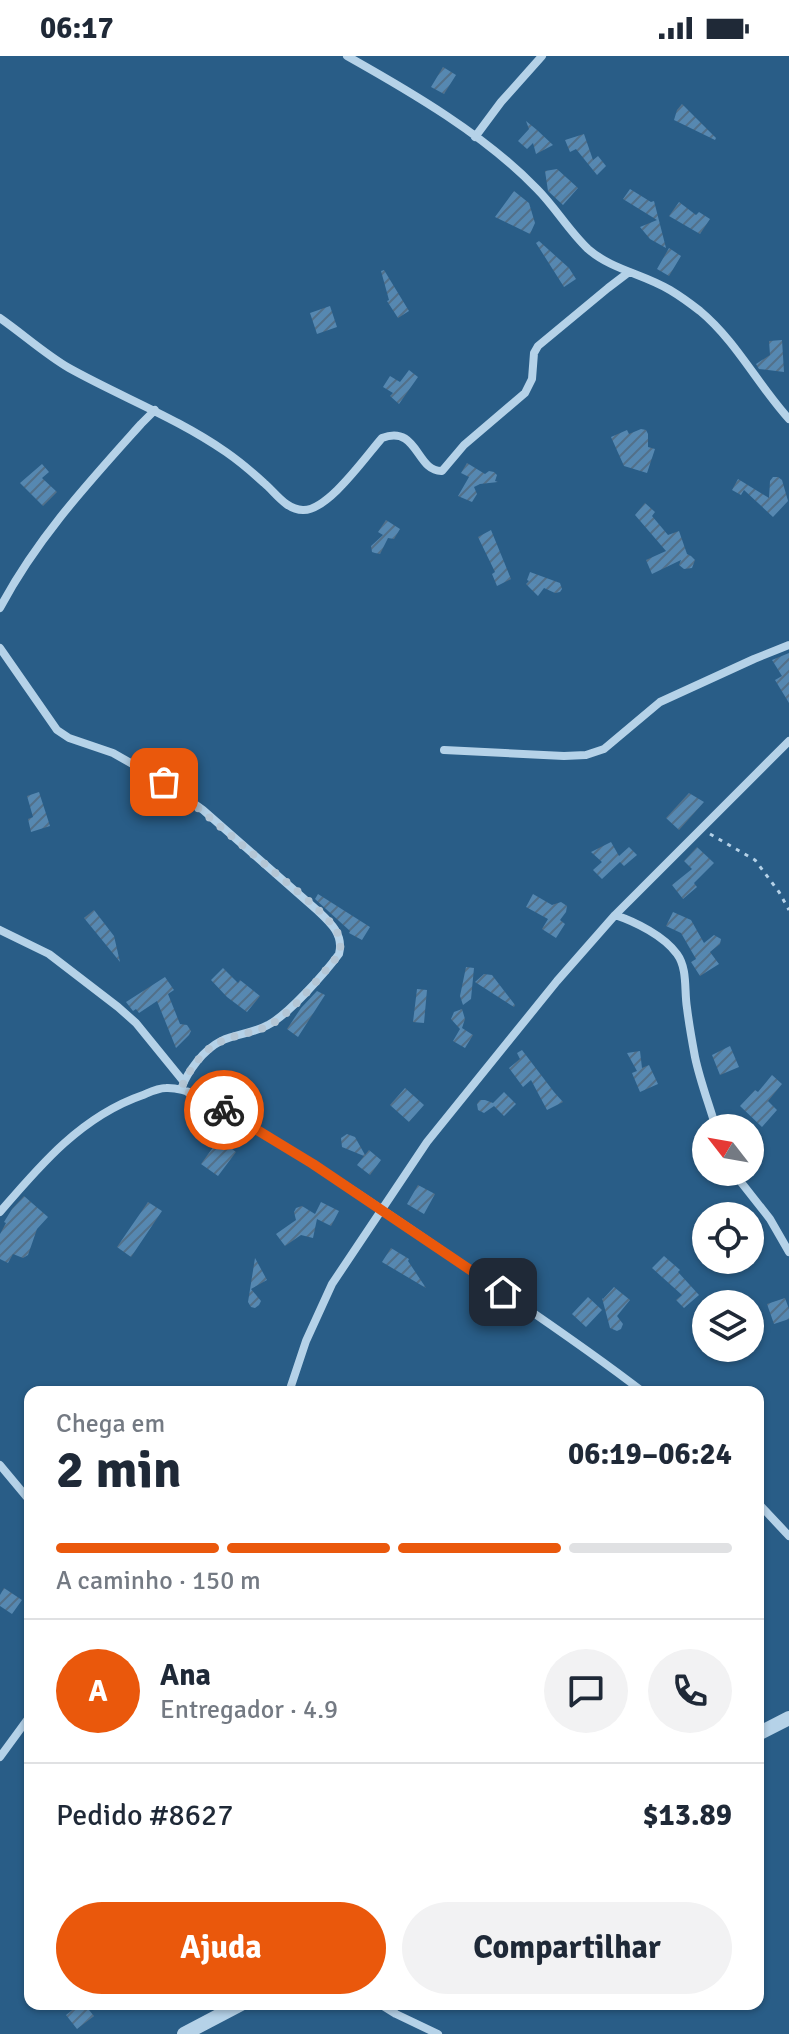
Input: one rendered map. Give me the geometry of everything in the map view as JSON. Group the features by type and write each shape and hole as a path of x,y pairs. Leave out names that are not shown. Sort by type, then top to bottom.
{"street":[{"path":"347,56 407,91 475,137 537,188 587,248 604,261 669,289 701,312 720,331 789,419"},
{"path":"475,137 542,56"},
{"path":"0,318 67,366 155,410 226,452 284,502 294,509 306,511 322,503 382,438 390,435 407,440 428,467 442,471 464,445 525,393 532,379 534,353 538,346 629,272"},
{"path":"0,608 63,512 155,410"},
{"path":"444,750 586,755 604,749 660,702 789,645"},
{"path":"0,648 57,730 69,738 113,753 190,800 318,911 339,936 339,954 285,1014 268,1026 222,1041 211,1048 193,1067 183,1085"},
{"path":"291,1386 306,1341 332,1284 427,1142 557,981 615,915 789,741"},
{"path":"615,915 646,928 678,954 695,1060 712,1114"},
{"path":"0,930 49,954 118,1007 136,1023 183,1085 382,1209 555,1327 635,1386"},
{"path":"0,1212 71,1135 91,1120 135,1098 183,1085"},
{"path":"744,1186 770,1219 789,1252"},
{"path":"0,1465 24,1494"},
{"path":"764,1509 789,1536"},
{"path":"764,1731 789,1718"},
{"path":"0,1757 24,1724"},
{"path":"184,2034 230,2010"},
{"path":"392,2010 438,2034"}],"path":[{"path":"700,830 719,837 755,860 789,910"}],"building":[{"path":"443,67 456,75 444,94 431,87"},
{"path":"682,104 716,138 715,140 674,120"},
{"path":"526,121 553,145 536,154 533,143 527,149 518,141 529,129"},
{"path":"584,134 593,160 598,156 606,166 597,175 576,149 570,152 565,140"},
{"path":"557,169 578,188 563,205 548,191 545,171"},
{"path":"630,189 654,201 666,248 650,239 640,227 657,220 623,199"},
{"path":"514,191 529,203 535,223 530,234 495,217"},
{"path":"679,202 696,215 699,212 710,219 700,234 669,216"},
{"path":"539,241 569,268 576,279 564,287 536,243"},
{"path":"669,248 681,256 669,276 657,269"},
{"path":"384,270 409,311 398,318 387,301 381,271"},
{"path":"330,306 337,327 317,334 310,313"},
{"path":"782,340 784,372 759,369 756,364 770,355 769,341"},
{"path":"409,370 418,377 399,404 390,396 393,393 383,387 390,376 400,382"},
{"path":"641,429 648,434 648,447 655,449 647,473 624,466 611,437 627,430 629,434"},
{"path":"467,463 485,474 494,472 497,475 495,481 498,482 474,487 477,494 472,502 458,496 469,477 461,473"},
{"path":"42,464 49,472 42,478 57,492 43,506 20,483"},
{"path":"773,477 782,480 788,501 773,517 744,490 741,495 732,490 738,479 769,498"},
{"path":"645,503 655,512 652,516 668,535 679,531 687,554 695,560 692,568 684,569 679,565 681,560 652,574 646,560 666,551 635,515"},
{"path":"386,520 400,529 394,539 388,538 380,554 372,552 371,546 383,535 378,532"},
{"path":"491,530 511,579 497,586 492,574 495,572 478,537"},
{"path":"530,572 560,583 562,589 555,593 544,588 538,596 526,584"},
{"path":"789,653 789,703 775,680 782,676 772,660"},
{"path":"39,792 50,826 31,832 28,819 33,817 27,796"},
{"path":"689,793 704,802 679,830 666,818"},
{"path":"611,842 619,856 629,847 637,855 624,866 620,862 602,879 593,870 602,862 591,852"},
{"path":"697,847 714,863 694,883 697,887 683,899 672,885 692,869 684,861"},
{"path":"318,894 370,927 362,940 349,933 315,899"},
{"path":"533,894 552,905 561,902 567,906 560,920 565,924 556,938 542,929 548,919 526,907"},
{"path":"94,910 114,936 120,962 84,918"},
{"path":"673,912 691,920 704,943 714,935 721,939 720,944 710,952 719,964 700,976 691,962 696,959 681,933 666,926"},
{"path":"466,967 474,968 471,999 463,1005 460,996"},
{"path":"223,968 238,983 240,980 260,996 247,1012 211,980"},
{"path":"484,974 492,975 514,1007 475,982"},
{"path":"165,977 174,990 168,994 180,1024 187,1025 191,1031 176,1048 157,1001 139,1013 126,1002"},
{"path":"417,989 427,990 424,1023 413,1022"},
{"path":"317,991 325,995 298,1037 287,1029"},
{"path":"462,1009 465,1019 462,1028 473,1035 465,1048 453,1041 460,1029 451,1019 454,1012"},
{"path":"730,1046 739,1067 720,1075 712,1055"},
{"path":"522,1050 563,1102 547,1110 531,1080 523,1087 509,1068 520,1059 517,1053"},
{"path":"640,1051 642,1068 649,1065 658,1084 640,1092 632,1073 637,1071 627,1053"},
{"path":"772,1075 782,1084 768,1101 777,1110 764,1125 764,1114 748,1114 740,1106 755,1090 758,1092"},
{"path":"405,1088 424,1105 409,1122 390,1105"},
{"path":"504,1092 516,1104 504,1116 494,1106 484,1113 478,1110 480,1100 493,1103"},
{"path":"347,1134 355,1137 365,1155 369,1150 381,1160 370,1175 357,1165 364,1156 342,1147 341,1138"},
{"path":"219,1139 236,1152 218,1176 201,1164"},
{"path":"418,1185 435,1194 424,1214 407,1204"},
{"path":"24,1196 48,1217 37,1229 28,1255 23,1258 13,1254 8,1263 0,1259 0,1234 12,1209"},
{"path":"148,1202 162,1211 131,1257 117,1247"},
{"path":"321,1202 339,1211 331,1226 317,1219 313,1238 301,1235 285,1246 276,1234 296,1220 296,1208 302,1206 315,1214"},
{"path":"391,1248 409,1259 426,1288 382,1262"},
{"path":"664,1256 680,1270 678,1272 694,1290 692,1301 684,1308 676,1300 682,1295 652,1268"},
{"path":"255,1258 267,1280 251,1289 261,1301 255,1308 248,1302"},
{"path":"614,1287 630,1300 617,1316 623,1324 617,1331 610,1328 602,1298"},
{"path":"588,1297 602,1310 586,1327 572,1314"},
{"path":"785,1298 789,1319 774,1324 767,1304"},
{"path":"4,1588 22,1600 12,1614 0,1606"},
{"path":"72,2010 89,2010 94,2016 77,2029 66,2015"}],"way so far":[{"path":"164,782 203,810 331,923 341,946 333,962 285,1014 268,1026 222,1041 193,1067 181,1089 224,1110"}],"route":[{"path":"224,1110 382,1209 503,1292"}]}
